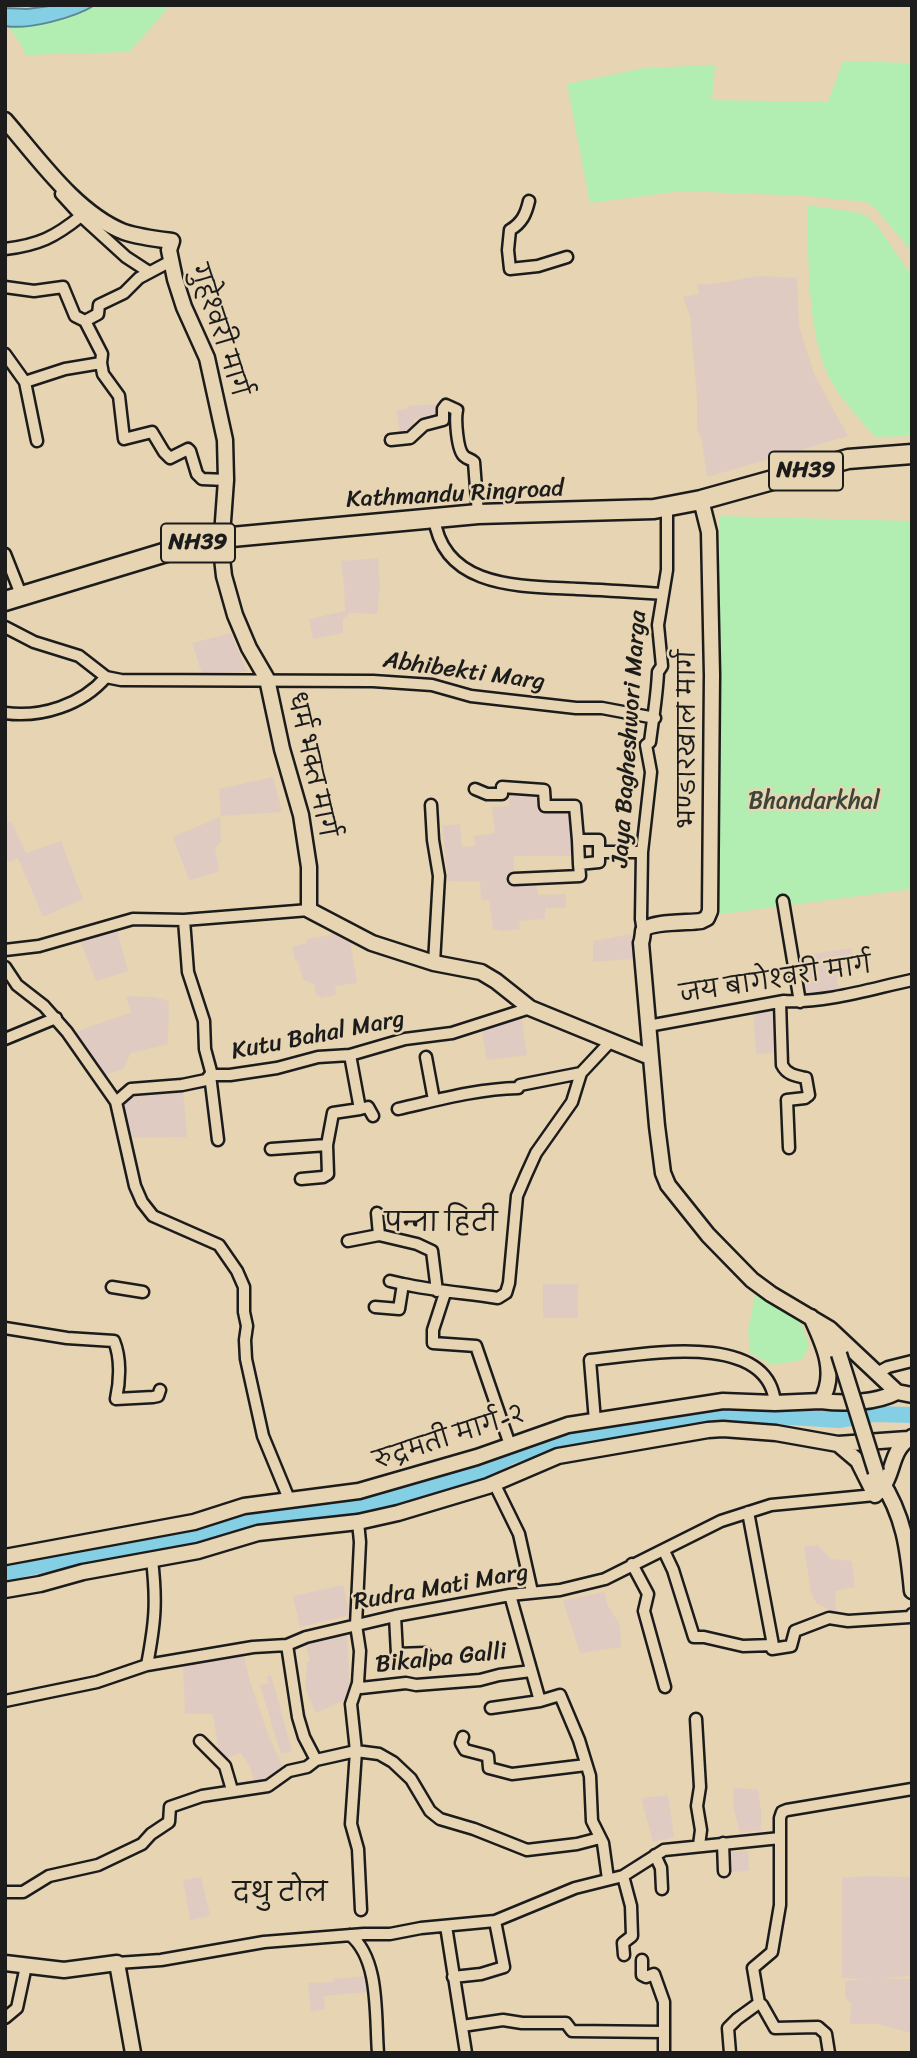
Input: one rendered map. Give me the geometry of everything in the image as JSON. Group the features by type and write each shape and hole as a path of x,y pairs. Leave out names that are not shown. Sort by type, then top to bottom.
{"highway":[{"name":"Kathmandu Ringroad","path":"14,599 193,544 225,537 478,514 636,511 701,500 848,460 912,454"}],"main road":[{"path":"5,120 90,213 125,232 172,241 184,287 213,352 228,416 234,457 234,480 225,537"},
{"name":"गुहेश्वरी मार्ग","path":"172,241 169,250 171,261 184,307 200,338 213,378 225,440 223,562"},
{"name":"भण्डारखाल मार्ग","path":"645,929 657,924 701,921 707,918 710,911 712,662 709,532 701,500"},
{"name":"धर्म भक्त मार्ग","path":"223,562 235,615 267,679 282,749 307,841 309,910"},
{"path":"309,910 372,943 434,963 481,972 530,1008 650,1057 661,1158 668,1185 708,1236 742,1270 771,1294 830,1329 877,1373 905,1393"},
{"name":"जय बागेश्वरी मार्ग","path":"645,929 641,943 650,1057"},
{"path":"811,1316 829,1361 829,1383 821,1401"},
{"path":"830,1329 880,1491"},
{"name":"रुद्रमती मार्ग-२","path":"6,1554 194,1522 244,1506 359,1491 457,1464 568,1425 723,1401 821,1401 841,1404 905,1393"},
{"path":"5,1590 83,1572 198,1551 258,1533 358,1522 423,1506 494,1483 558,1456 708,1430 776,1433 838,1444 910,1438"},
{"path":"880,1491 897,1450 910,1438"},
{"path":"838,1444 858,1461 880,1491 894,1501 909,1537 912,1591"},
{"path":"5,1963 64,1970 117,1963 133,2053"}],"street":[{"path":"5,130 81,216 126,257 149,272"},
{"path":"529,201 522,219 510,230 510,269 538,266 567,257"},
{"path":"5,249 59,234 81,216"},
{"path":"85,321 98,314 99,305 124,293 139,278 171,261"},
{"path":"5,287 34,291 63,287 75,316 85,321 103,354 103,374 119,396 123,438 152,432 170,458 188,449 197,474 202,479 226,480"},
{"path":"5,354 25,382 37,441"},
{"path":"25,382 65,369 101,363"},
{"path":"391,440 410,438 424,425 443,420 443,409 446,405 457,410 455,425 462,452 474,462 478,514"},
{"name":"Jaya Bagheshwori Marga","path":"645,929 641,919 642,852 651,772 646,745 650,742 650,725 655,718 658,672 662,666 658,625 667,570 667,507"},
{"path":"434,517 436,535 457,564 491,581 520,586 663,594"},
{"path":"5,554 14,599"},
{"path":"5,627 34,642 79,656 106,677 98,687 58,709 22,715 5,713"},
{"name":"Abhibekti Marg","path":"106,677 121,680 267,679 432,685 471,696 576,708 602,708 655,718"},
{"path":"475,789 487,794 502,794 502,787 544,790 545,806 575,806 580,876 514,879"},
{"path":"431,805 439,876 434,963"},
{"path":"578,840 599,840 599,862 579,864"},
{"path":"599,852 642,852"},
{"path":"783,901 800,1002"},
{"path":"5,950 39,946 133,919 184,920 309,910"},
{"path":"184,920 188,972 204,1021 205,1049 211,1075 218,1140"},
{"path":"5,967 17,985 56,1018 116,1102 135,1186 142,1202 153,1216 219,1245 237,1270 244,1287 246,1359 263,1436 289,1499"},
{"name":"जय बागेश्वरी मार्ग","path":"648,1026 780,1002 846,996 912,980"},
{"path":"780,1002 782,1065 795,1076 806,1078 809,1095 787,1100 789,1148"},
{"name":"Kutu Bahal Marg","path":"116,1102 131,1089 182,1085 206,1080 211,1075 265,1070 318,1058 350,1055 405,1039 452,1033 530,1008"},
{"path":"5,1039 56,1018"},
{"path":"390,1281 441,1292 498,1298 506,1293 517,1196 536,1153 572,1102 581,1073 610,1042"},
{"path":"350,1055 360,1109"},
{"path":"426,1057 435,1100"},
{"path":"398,1109 477,1091 518,1087 581,1073"},
{"path":"301,1179 328,1174 327,1145 333,1113 368,1107 373,1116"},
{"path":"271,1149 327,1145"},
{"path":"377,1213 379,1235"},
{"path":"348,1241 379,1235 432,1251 441,1292 433,1343 476,1346 510,1445"},
{"path":"375,1307 399,1309 403,1284"},
{"path":"112,1287 143,1292"},
{"path":"5,1328 67,1338 114,1341 119,1387 116,1399 158,1396 160,1390"},
{"path":"595,1421 590,1360 598,1359 713,1351 754,1364 769,1380 775,1403"},
{"path":"877,1373 888,1367 912,1361"},
{"path":"494,1483 519,1534 532,1592"},
{"name":"Rudra Mati Marg","path":"5,1701 97,1682 147,1665 253,1647 287,1645 306,1637 395,1616 510,1595 560,1590 605,1578 720,1521 748,1512 771,1505 880,1491"},
{"path":"748,1512 772,1649 791,1646 795,1631 829,1618 848,1621 910,1617 912,1614"},
{"path":"358,1522 360,1542 356,1625 360,1651 358,1683 351,1704 356,1751 351,1824 358,1849 362,1910"},
{"path":"664,1551 674,1570 694,1637 743,1646 773,1645"},
{"path":"147,1665 156,1618 152,1560"},
{"path":"632,1564 648,1594 644,1611 665,1687"},
{"path":"510,1595 540,1701"},
{"path":"395,1616 397,1654 425,1653"},
{"path":"287,1645 298,1717 304,1737 316,1760"},
{"name":"Bikalpa Galli","path":"358,1683 361,1688 480,1680 531,1671"},
{"path":"491,1708 540,1701 560,1695 590,1776 593,1821 603,1843 608,1879"},
{"path":"696,1719 699,1787 697,1806 701,1830 699,1845"},
{"path":"463,1737 461,1743 465,1750 488,1756 489,1768 512,1774 586,1765"},
{"path":"200,1741 225,1766 232,1790"},
{"path":"5,1892 23,1892 49,1876 98,1865 142,1844 169,1822 170,1807 202,1796 268,1786 289,1771 307,1767 316,1760 356,1751 379,1754 393,1762 411,1779 430,1811 440,1819 527,1850 577,1844 600,1838"},
{"path":"829,2053 828,2040 823,2030 813,2026 775,2028 759,2003 752,1968 772,1952 780,1905 779,1818 782,1812 787,1810 912,1789"},
{"path":"117,1963 161,1960 264,1942 390,1934 421,1928 495,1921 575,1888 622,1875 664,1850 780,1838"},
{"path":"723,1843 724,1871"},
{"path":"655,1855 661,1868 662,1889"},
{"path":"622,1875 631,1906 632,1936 623,1943 624,1955"},
{"path":"453,1978 504,1967 495,1921"},
{"path":"446,1926 466,2053"},
{"path":"350,1935 365,1953 375,1986 378,2053"},
{"path":"642,1960 642,1975 646,1977 654,1974 664,2002 664,2053"},
{"path":"5,2018 17,2008 26,1966"},
{"path":"730,2053 729,2028 759,2003"},
{"path":"462,2026 503,2020 566,2023 572,2031 663,2032"}],"shaded area":[{"path":"759,276 797,278 799,326 814,374 848,436 707,477 702,441 697,429 690,316 683,297 699,294 697,284"},
{"path":"440,404 441,417 414,419 414,431 399,432 397,410 407,409 407,406"},
{"path":"378,558 380,586 377,614 350,613 343,619 343,633 313,639 309,619 345,611 341,561"},
{"path":"231,633 247,672 202,674 192,643"},
{"path":"273,777 282,812 221,816 219,789"},
{"path":"509,793 541,793 541,809 572,809 574,856 514,856 514,879 535,879 538,895 566,894 566,908 545,908 545,919 519,921 520,929 504,931 493,929 489,900 481,900 480,882 448,881 442,826 460,824 462,847 475,846 474,836 495,833 492,807 509,806"},
{"path":"220,817 221,842 215,848 219,872 189,880 173,837"},
{"path":"11,821 26,853 61,841 83,899 43,917 18,858 9,862 5,855 5,824"},
{"path":"116,926 128,971 96,981 79,938"},
{"path":"331,931 350,941 357,983 335,986 336,995 320,998 320,995 316,996 314,984 303,980 292,947 307,943 306,939 331,935"},
{"path":"632,934 633,959 593,962 593,941"},
{"path":"852,948 849,967 838,969 837,983 842,994 804,999 797,956"},
{"path":"126,997 169,1001 168,1044 131,1053 123,1069 100,1077 72,1033 132,1012"},
{"path":"778,1007 780,1053 756,1054 753,1009"},
{"path":"521,1015 527,1055 487,1060 480,1022"},
{"path":"131,1089 183,1089 187,1137 123,1138 116,1102"},
{"path":"543,1284 578,1284 578,1318 543,1318"},
{"path":"818,1545 831,1559 852,1561 855,1587 835,1591 836,1613 817,1604 811,1593 804,1546"},
{"path":"343,1585 350,1615 300,1627 293,1596"},
{"path":"604,1592 608,1606 620,1625 621,1647 580,1653 563,1601"},
{"path":"347,1629 350,1698 316,1713 305,1688 307,1662 310,1660 304,1640"},
{"path":"243,1650 250,1682 269,1737 283,1767 282,1776 260,1786 255,1783 250,1767 241,1753 220,1760 213,1714 185,1714 183,1667"},
{"path":"271,1675 292,1751 281,1754 260,1685 269,1683 267,1676"},
{"path":"734,1787 758,1790 761,1830 740,1833 733,1806"},
{"path":"668,1795 674,1837 653,1842 641,1798"},
{"path":"748,1851 749,1871 723,1872 722,1852"},
{"path":"201,1877 210,1916 190,1920 183,1880"},
{"path":"912,1877 912,1975 884,1979 912,1979 912,2033 877,2024 850,2024 851,2004 845,1997 845,1981 867,1979 842,1978 842,1878"},
{"path":"367,1976 368,1992 324,1996 325,2009 311,2012 308,1983"}],"green space":[{"path":"5,5 171,5 129,52 25,55 24,49 5,22"},
{"path":"843,61 912,63 912,252 875,208 866,202 807,196 681,191 590,203 567,84 644,68 715,65 712,100 828,102"},
{"path":"807,205 865,215 876,224 912,276 912,436 875,437 838,393 825,368 818,346 811,298"},
{"name":"Bhandarkhal","path":"719,516 912,521 912,889 715,915"},
{"path":"756,1291 800,1321 809,1345 802,1360 772,1365 750,1353 748,1330"}],"water":[{"path":"57,5 95,5 51,22 5,26 5,8 27,9"}],"waterway":[{"path":"5,1573 88,1555 186,1539 253,1518 355,1508 447,1483 477,1473 511,1456 574,1436 701,1417 773,1416 839,1420 873,1414 912,1415"}],"district":[{"name":"पन्ना हिटी","path":"441,1224"},
{"name":"दथु टोल","path":"280,1894"}]}
